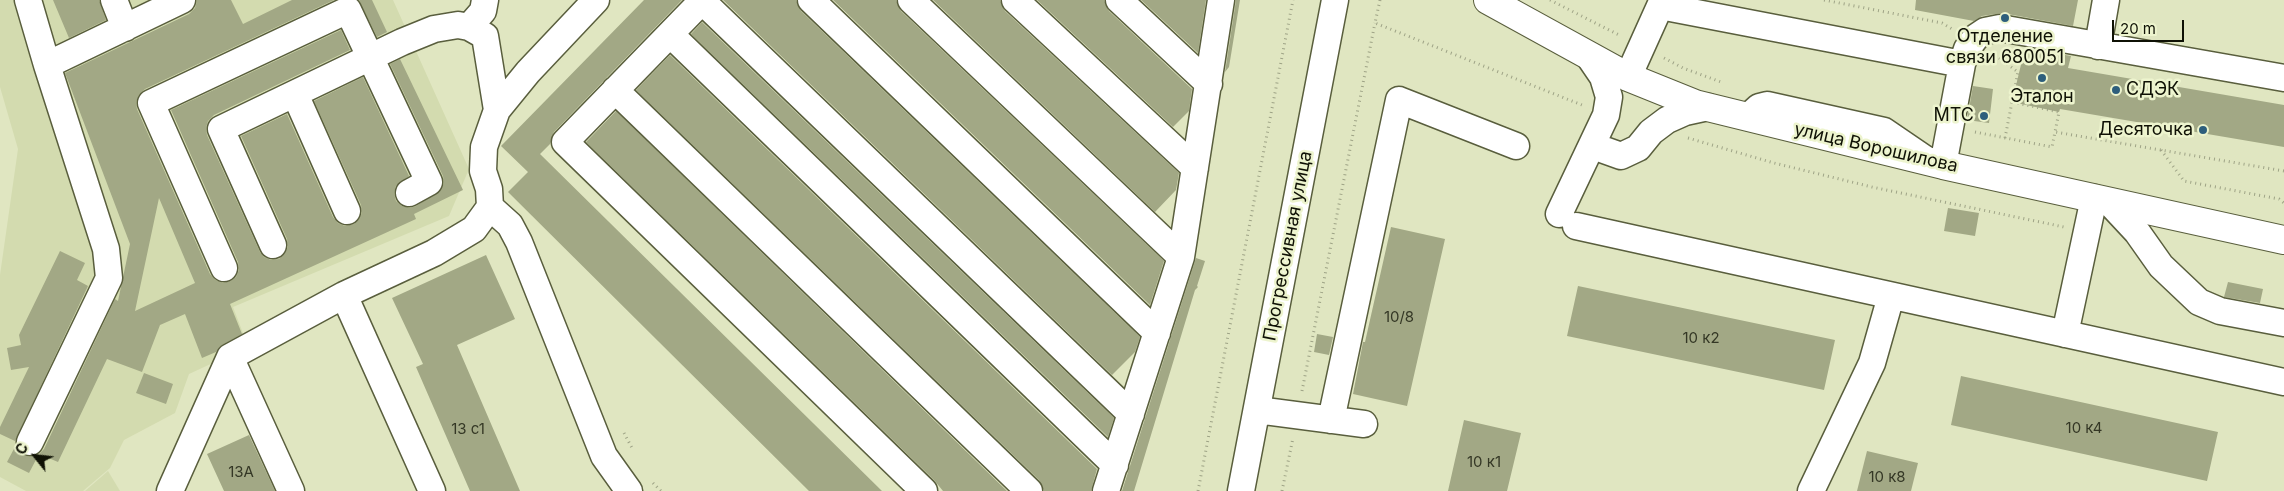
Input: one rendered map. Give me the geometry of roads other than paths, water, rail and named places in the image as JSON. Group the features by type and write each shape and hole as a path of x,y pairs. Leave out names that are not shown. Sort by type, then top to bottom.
{"main road":[{"name":"улица Ворошилова","path":"1488,0 1628,77 1695,104 1936,163 2284,240"}],"street":[{"path":"28,0 46,65 106,249 109,278 30,442"},
{"path":"114,0 125,28"},
{"path":"46,65 182,0"},
{"path":"170,491 230,357 344,295 442,248 474,229 490,207 489,189 483,171 484,146 497,110 528,72 596,0"},
{"path":"811,0 1157,333"},
{"path":"911,0 1181,257"},
{"path":"1015,0 1195,168"},
{"path":"1119,0 1209,84"},
{"path":"1106,491 1181,257 1221,0"},
{"name":"Прогрессивная улица","path":"1241,491 1334,0"},
{"path":"2098,46 2106,0"},
{"path":"924,491 565,142 703,1 1131,414"},
{"path":"1628,77 1661,3 1962,64"},
{"path":"224,268 150,103 348,10 429,182 409,192"},
{"path":"273,245 221,129 434,29 480,19 497,110"},
{"path":"1936,163 1950,127 1962,64 1967,49 1976,37 1986,31 2000,28 2284,78"},
{"path":"670,34 1115,465"},
{"path":"1588,55 1603,77 1609,97 1606,115 1567,220 1891,296 2284,382"},
{"path":"615,90 1029,491"},
{"path":"295,94 347,211"},
{"path":"1331,420 1399,100 1516,146"},
{"path":"1593,146 1620,156 1638,148 1651,132 1667,120 1686,112 1708,107"},
{"path":"2065,334 2087,232 2101,200 2137,232 2161,266 2200,302 2220,311 2284,323"},
{"path":"490,207 510,224 519,242 604,456 629,491"},
{"path":"344,295 432,491"},
{"path":"1811,491 1872,363 1891,296"},
{"path":"230,357 291,491"},
{"path":"1257,410 1364,424"}],"place":[{"name":"Отделение связи 680051","path":"2005,18"},
{"name":"Эталон","path":"2042,78"},
{"name":"СДЭК","path":"2116,90"},
{"name":"МТС","path":"1984,116"},
{"name":"Десяточка","path":"2203,130"}]}
